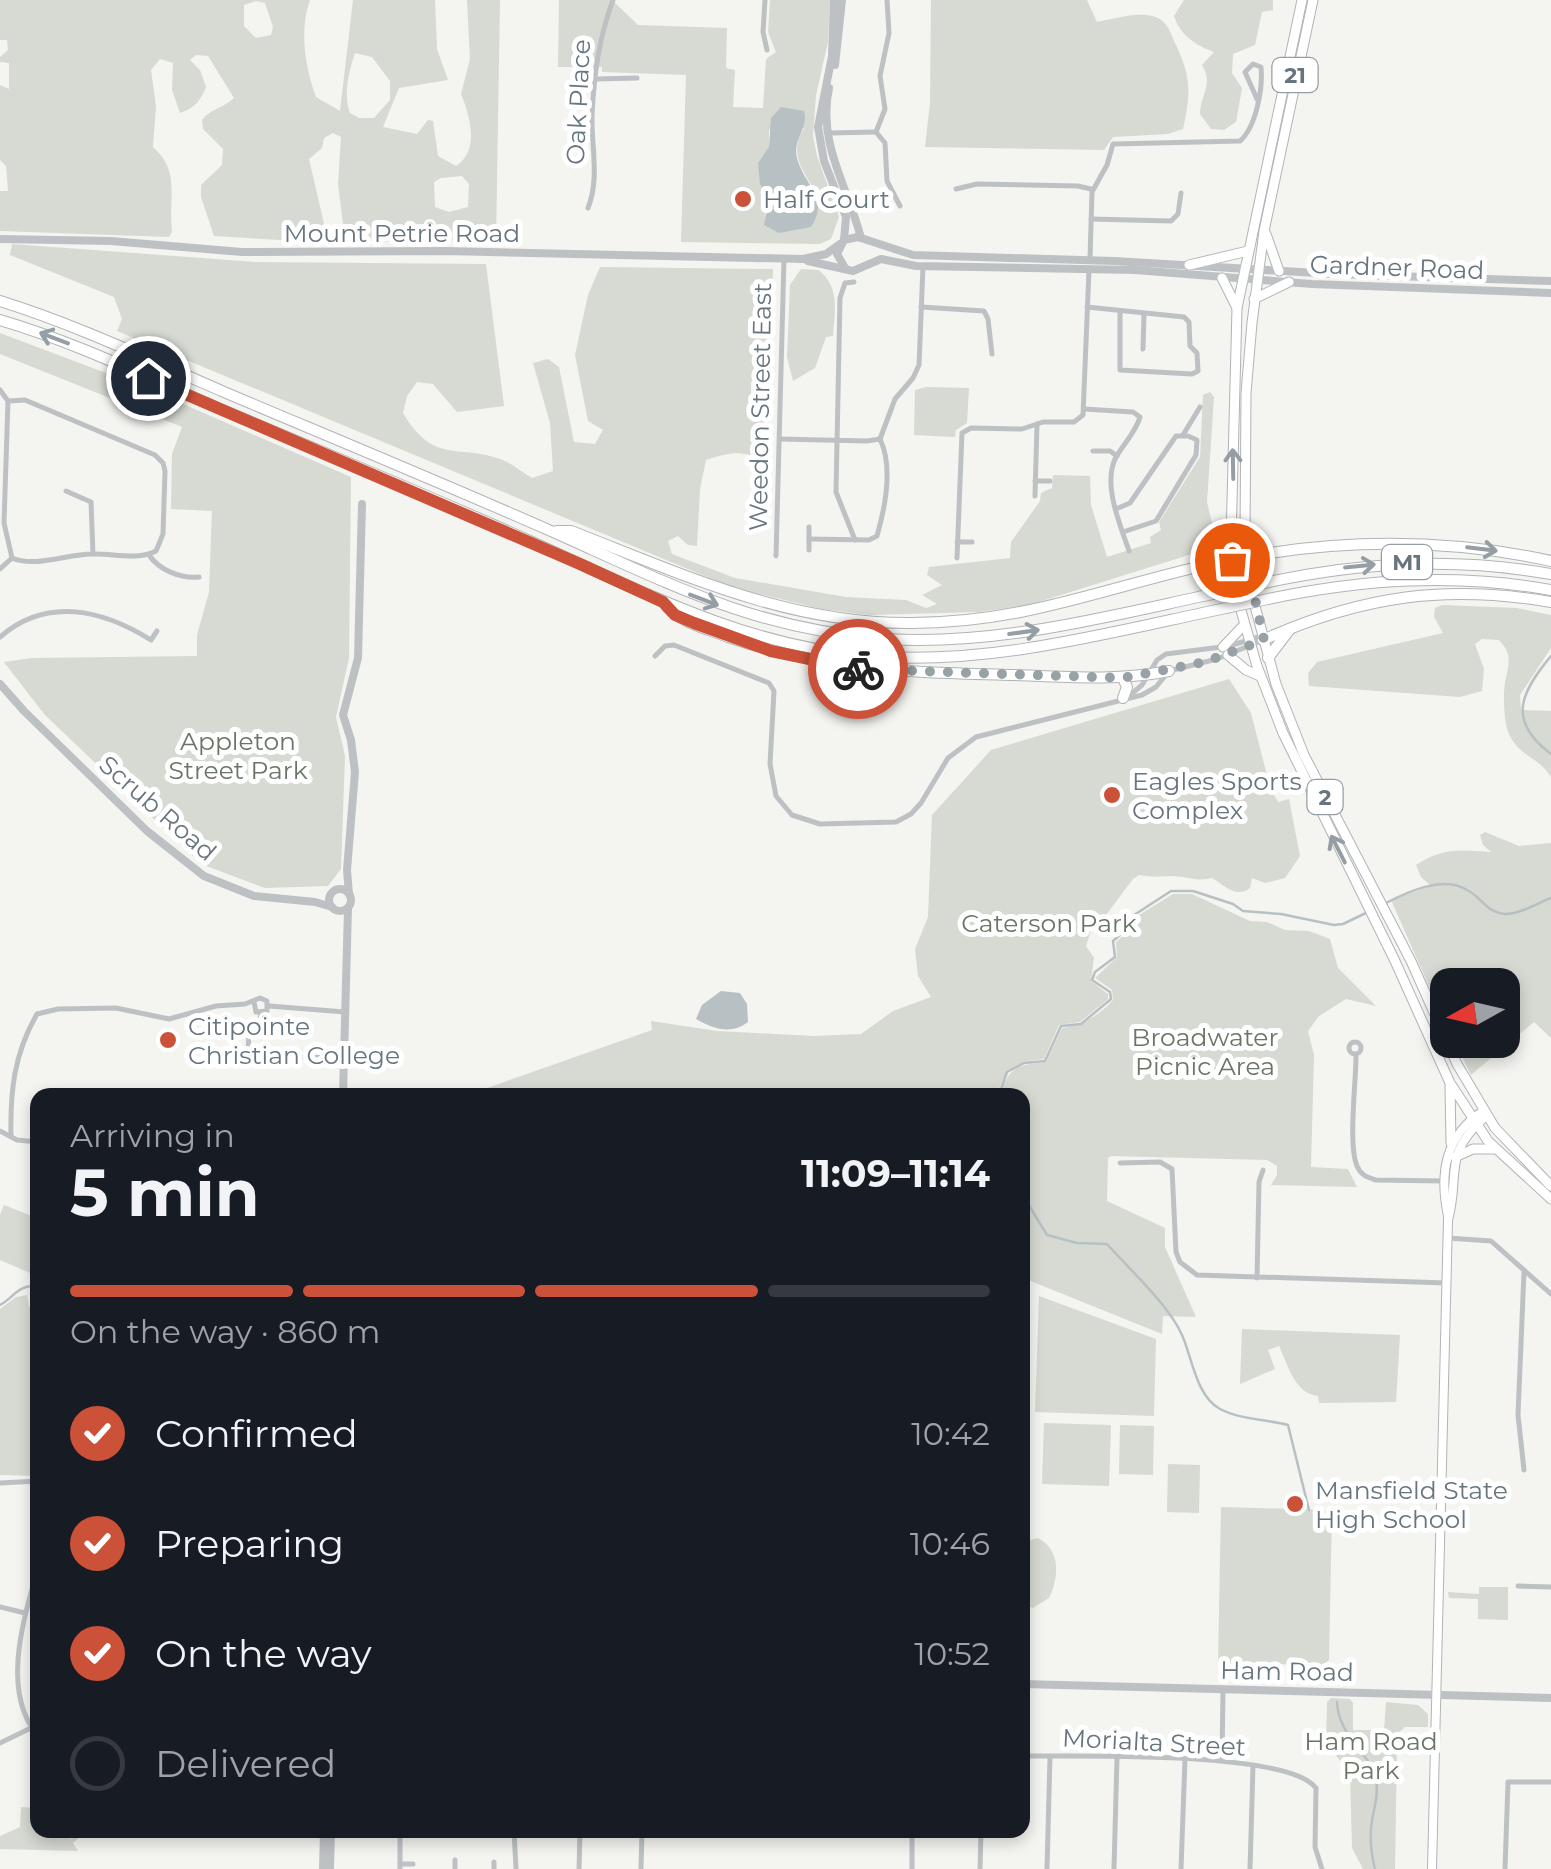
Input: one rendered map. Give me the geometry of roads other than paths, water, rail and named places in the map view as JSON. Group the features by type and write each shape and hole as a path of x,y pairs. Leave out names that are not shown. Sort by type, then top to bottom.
{"highway":[{"name":"21","path":"1232,560 1237,308 1302,0"},
{"name":"21","path":"1246,558 1246,393 1254,299 1264,231 1313,0"},
{"path":"1264,231 1279,271"},
{"path":"1189,265 1248,251"},
{"path":"1222,278 1237,308"},
{"path":"1254,299 1290,282"},
{"name":"M1","path":"0,301 67,325 551,531 677,589 728,608 804,628 864,637 942,639 1014,634 1341,568 1410,562 1480,564 1551,574"},
{"name":"M1","path":"0,320 70,344 712,622 775,641 848,654 915,658 1036,648 1330,587 1403,579 1474,580 1551,590"},
{"path":"1245,530 1266,554"},
{"path":"551,531 570,531 759,603 828,618 884,623 1022,614 1202,566 1334,545 1388,542 1470,548 1551,561"},
{"path":"1202,566 1231,540"},
{"name":"2","path":"1246,558 1268,658 1304,756 1484,1114 1551,1186"},
{"name":"2","path":"1232,560 1244,624 1260,676 1306,785 1379,928 1450,1083 1496,1150 1551,1200"},
{"path":"1263,638 1336,610 1398,598 1486,595 1551,602"},
{"path":"663,602 675,615 717,632 771,651 840,666 906,672 1123,678 1168,671"},
{"path":"1244,624 1225,651 1246,670 1260,676"},
{"path":"1268,658 1291,628"},
{"path":"1123,678 1127,687 1125,698"},
{"path":"1450,1083 1451,1143"},
{"path":"1455,1157 1473,1149 1496,1150"}],"main road":[{"path":"1432,1869 1451,1143 1459,1129 1484,1114"},
{"path":"1449,1181 1455,1157 1474,1122"}],"street":[{"name":"Oak Place","path":"588,208 594,184 592,118 599,40 613,0"},
{"path":"765,0 763,32 767,50"},
{"path":"838,0 839,47 823,134 824,161 846,217 838,259 846,268 859,270 883,259 923,266 1189,265 1243,273"},
{"path":"876,132 885,109 880,80 888,34 887,0"},
{"path":"957,558 962,433 971,428 1019,429 1076,421 1084,409 1092,190 1103,174 1114,143 1234,144 1249,131 1257,99 1262,72 1254,64 1245,72 1257,99"},
{"path":"596,79 636,78"},
{"path":"823,134 876,132 884,140 886,181 900,206"},
{"path":"823,134 871,253 868,264"},
{"path":"956,188 977,184 1078,186 1092,190"},
{"path":"1091,219 1171,221 1178,214 1181,193"},
{"path":"842,242 851,237 863,239 914,255 1089,264 1222,278 1243,273"},
{"name":"Mount Petrie Road","path":"0,238 294,253 445,251 803,259 846,268"},
{"name":"Mount Petrie Road","path":"803,259 826,254 842,242"},
{"name":"Weedon Street East","path":"776,556 784,259"},
{"path":"809,539 873,539 879,531 886,456 880,438 895,399 918,370 923,266"},
{"name":"Gardner Road","path":"1257,275 1279,271 1551,282"},
{"name":"Gardner Road","path":"1243,273 1290,282 1551,292"},
{"path":"854,282 844,283 840,298 836,492 854,540"},
{"path":"922,307 984,311 992,354"},
{"path":"1087,307 1187,318 1190,346 1198,359 1196,373 1120,370 1120,311"},
{"path":"1143,349 1144,314"},
{"path":"0,390 8,401 4,523 12,558"},
{"path":"8,401 25,400 160,458 165,470 163,534 156,552 28,562 12,558"},
{"path":"1116,509 1130,503 1172,441 1183,436 1200,407"},
{"path":"1084,409 1140,416 1118,456 1112,482 1128,550"},
{"path":"1035,496 1037,424"},
{"path":"1123,532 1156,520 1198,449 1197,440 1183,436"},
{"path":"780,439 880,438"},
{"path":"1093,451 1110,451 1118,456"},
{"path":"1035,482 1050,482"},
{"path":"66,491 91,502 93,554"},
{"path":"342,1088 347,870 355,772 352,740 342,715 358,658 362,504"},
{"path":"809,550 810,527"},
{"path":"958,542 972,542"},
{"path":"150,554 161,568 189,578 200,577"},
{"path":"0,569 12,558"},
{"path":"0,638 18,624 44,614 82,610 121,622 150,641 157,630"},
{"path":"655,656 665,646 674,645 769,683 774,691 770,764 776,796 792,815 820,824 896,822 922,803 948,758 976,737 1151,690 1168,671 1263,638"},
{"path":"1125,698 1138,689 1154,664 1166,654 1225,651"},
{"name":"Scrub Road","path":"1,687 186,864 224,887 254,896 315,902 333,908"},
{"path":"346,931 333,908 334,892 347,870"},
{"path":"334,892 349,894"},
{"name":"Scrub Road","path":"315,902 334,892"},
{"path":"333,908 348,908"},
{"path":"11,1136 14,1073 21,1043 37,1014 116,1008 169,1019 263,998 268,1006"},
{"path":"254,1002 254,1010 261,1014"},
{"path":"268,1006 345,1012"},
{"path":"268,1006 261,1014 258,1028 250,1034 251,1056 344,1058"},
{"path":"1356,1056 1354,1151 1359,1170 1376,1180 1449,1181"},
{"path":"0,1130 30,1140"},
{"path":"1120,1163 1160,1162 1172,1169 1173,1239 1180,1262 1188,1270 1207,1277 1447,1283"},
{"path":"1257,1278 1259,1182 1263,1170"},
{"path":"1448,1238 1491,1241 1551,1294"},
{"path":"1524,1272 1518,1414 1524,1470"},
{"path":"0,1483 30,1481"},
{"path":"1518,1586 1551,1587"},
{"path":"0,1744 30,1728 20,1694 18,1658 30,1598"},
{"path":"0,1607 26,1613"},
{"name":"Ham Road","path":"1030,1684 1551,1698"},
{"path":"1222,1760 1223,1690"},
{"name":"Morialta Street","path":"1030,1756 1222,1760 1305,1777 1316,1788 1315,1847 1322,1869"},
{"path":"1047,1869 1050,1756"},
{"path":"1114,1869 1117,1758"},
{"path":"1181,1869 1184,1759"},
{"path":"1250,1869 1253,1766"},
{"path":"1505,1869 1508,1782 1551,1782"},
{"path":"326,1869 328,1838"},
{"path":"400,1838 400,1866 415,1865"},
{"path":"514,1838 516,1869"},
{"path":"579,1869 580,1838"},
{"path":"641,1869 642,1838"},
{"path":"912,1838 912,1869"},
{"path":"980,1869 981,1838"},
{"path":"455,1860 455,1869"}],"waterway":[{"path":"1551,656 1532,682 1523,706 1528,730 1551,754"},
{"path":"1384,904 1414,890 1447,884 1467,890 1494,911 1506,914 1551,898"},
{"path":"1001,1088 1007,1072 1024,1063 1045,1061 1061,1026 1081,1024 1111,999 1110,992 1092,980 1095,972 1115,957 1113,941 1128,928 1128,919 1171,891 1193,891 1243,911 1334,925 1368,912"},
{"path":"1030,1207 1047,1235 1077,1243 1107,1244 1148,1288 1176,1323 1200,1386 1212,1403 1236,1415 1288,1425 1309,1510"},
{"path":"0,1305 30,1286"},
{"path":"1337,1702 1343,1726 1368,1761 1376,1781 1371,1833 1375,1869"}],"place":[{"name":"Half Court","path":"743,199"},
{"name":"Eagles Sports Complex","path":"1112,795"},
{"name":"Citipointe Christian College","path":"168,1040"},
{"name":"Mansfield State High School","path":"1295,1504"}],"park label":[{"name":"Appleton Street Park","path":"238,756"},
{"name":"Caterson Park","path":"1049,923"},
{"name":"Broadwater Picnic Area","path":"1205,1052"},
{"name":"Ham Road Park","path":"1371,1756"}]}
